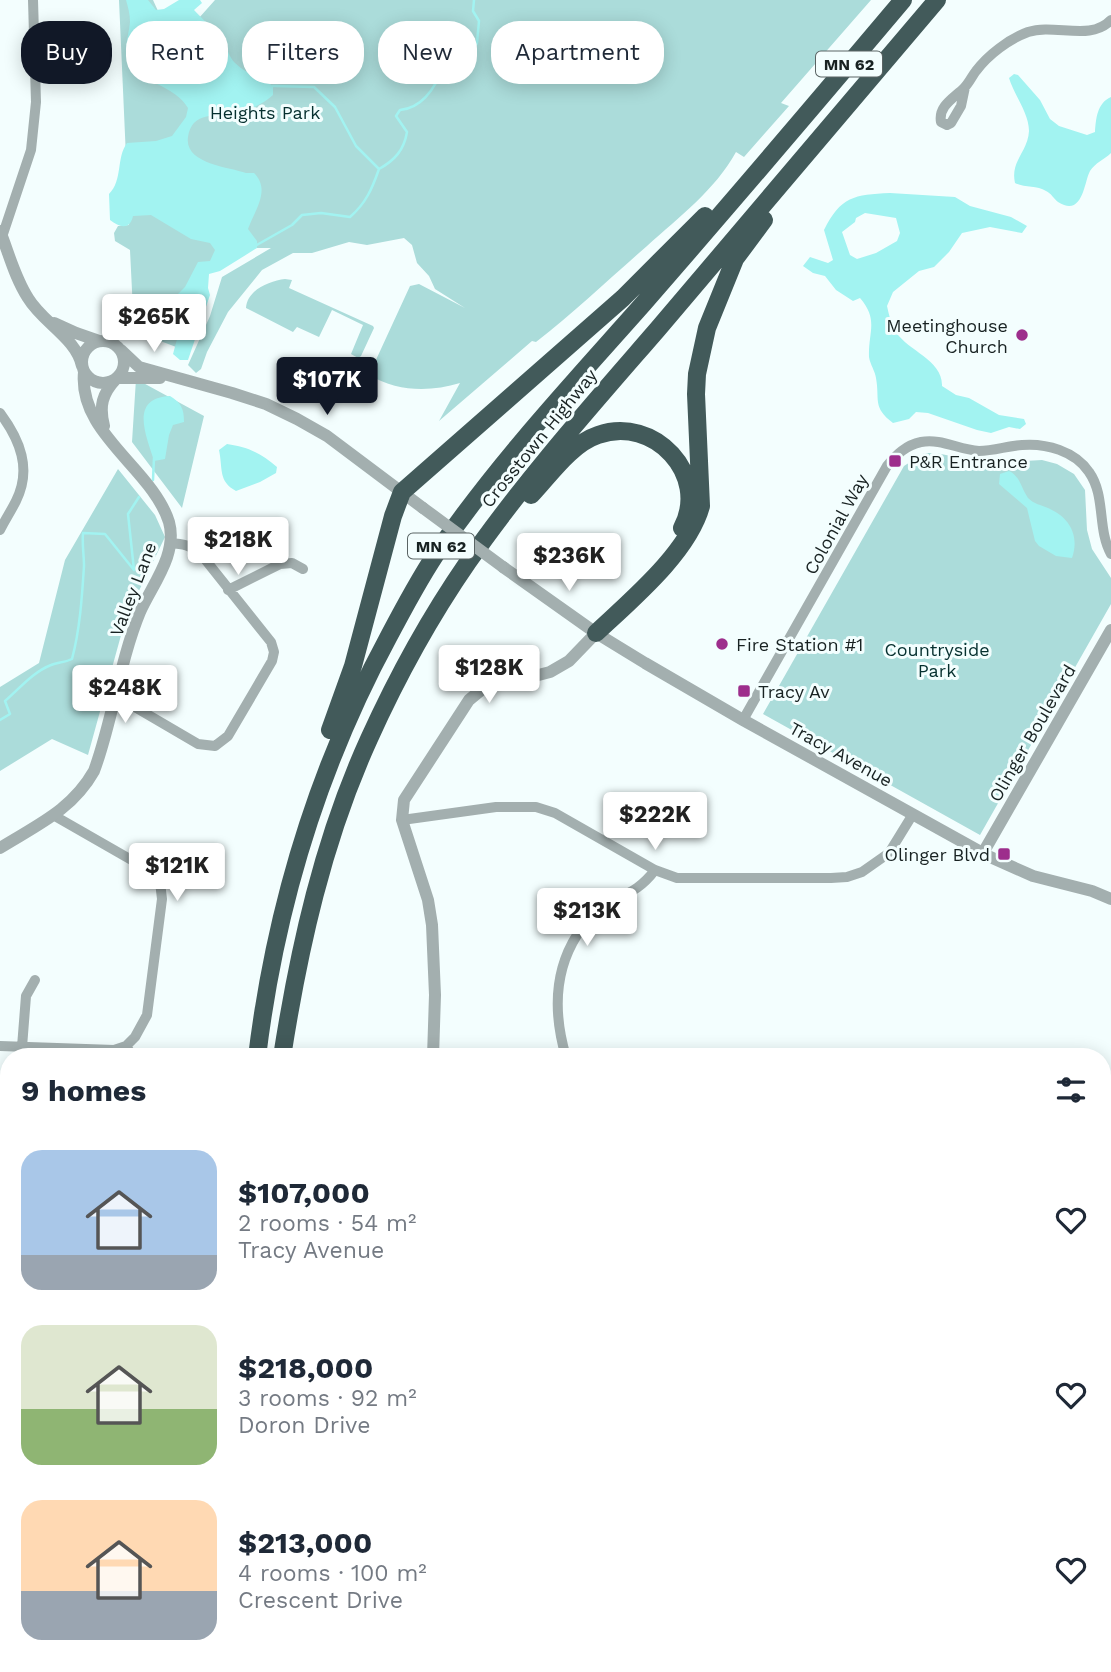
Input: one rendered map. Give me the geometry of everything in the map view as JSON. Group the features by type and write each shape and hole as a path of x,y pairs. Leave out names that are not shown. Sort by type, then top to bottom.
{"highway":[{"name":"Crosstown Highway","path":"258,1048 274,949 294,866 346,720 406,604 439,549 516,449 903,0"},
{"name":"Crosstown Highway","path":"284,1048 301,948 317,884 338,819 374,729 431,621 470,558 523,488 937,0"},
{"path":"596,633 673,556 685,542 697,519 701,506 696,384 707,328 715,305 735,259 821,147 860,90"},
{"path":"294,866 330,732 354,666 393,516 402,492 623,298 794,128"},
{"path":"431,621 519,507 577,447 598,435 633,431 658,442 671,451 678,461 685,479 688,513 680,532 610,610 596,633"}],"street":[{"path":"33,0 36,103 30,150 1,234 5,258 39,314 76,350 83,369 96,382 109,382 117,378 124,362 121,350 111,342 76,333 39,314"},
{"path":"965,88 977,69 992,54 1019,36 1042,29 1096,30 1111,20"},
{"path":"83,369 84,353 93,343 99,341"},
{"name":"Tracy Avenue","path":"121,350 138,366 232,393 286,414 327,436 596,633 743,720 983,853 1033,876 1092,891 1111,899"},
{"name":"Valley Lane","path":"0,848 75,799 94,771 134,629 164,565 170,543 169,523 158,500 90,410 84,390 83,369"},
{"name":"Tracy Avenue","path":"117,378 174,378"},
{"name":"Valley Lane","path":"109,436 101,409 107,389 117,378"},
{"path":"0,414 20,445 24,474 22,488 0,530"},
{"name":"Colonial Way","path":"743,720 887,466 895,455 919,442 933,440 977,450 1038,445 1069,454 1089,471 1095,483 1105,541 1111,554"},
{"path":"116,696 198,744 215,746 228,736 272,661 274,652 271,642 194,548 170,543"},
{"path":"228,590 280,564 292,563 303,569"},
{"name":"Olinger Boulevard","path":"983,853 1111,630"},
{"path":"433,1048 435,995 432,925 428,900 401,820 404,800 469,700 492,681 531,677 550,672 569,662 596,633"},
{"path":"401,820 496,807 536,807 573,822 655,870 677,878 693,879 847,877 862,872 889,853 913,814"},
{"path":"53,815 149,870 155,875 162,890 147,1015 143,1027 126,1046 120,1048"},
{"path":"563,1048 559,1034 558,987 570,946 595,912 643,886 655,870"},
{"path":"22,1047 26,996 35,980"},
{"path":"0,1046 42,1048"}],"green space":[{"name":"Heights Park","path":"119,0 153,0 163,21 126,21 126,84 228,84 228,21 196,21 215,0 871,0 781,103 789,106 744,157 736,152 718,179 684,214 565,319 536,342 532,341 439,421 460,383 414,389 391,385 369,375 410,286 419,284 465,308 435,289 429,276 417,263 412,245 404,238 367,245 349,242 312,253 293,253 262,270 228,312 201,369 196,373 188,365 210,316 222,277 271,248 257,246 205,269 184,350 134,331 130,250 115,241 114,233 118,226 129,225"},
{"path":"292,280 289,288 373,326 361,356 358,358 351,354 363,325 332,310 319,337 297,327 293,332 246,308 255,291 266,284"},
{"path":"136,379 204,416 182,508 132,442"},
{"name":"Countryside Park","path":"924,453 986,463 1042,460 1057,464 1074,474 1085,490 1087,530 1092,549 1111,578 1111,604 980,835 763,714 904,466"},
{"path":"118,469 155,515 165,537 123,628 88,755 52,739 0,771 0,687 39,663 65,560"}],"shaded area":[{"path":"126,0 148,0 156,10 164,9 179,0 200,0 202,3 194,10 204,21 130,21"},
{"path":"228,51 233,61 242,69 242,84 273,86 273,95 260,104 240,112 199,119 190,129 189,146 193,153 209,163 254,173 259,180 261,193 248,229 257,241 257,248 220,271 209,274 210,295 188,360 180,360 173,354 183,317 177,295 185,287 198,262 210,261 215,250 210,243 191,239 151,215 133,216 127,226 117,225 110,220 109,194 116,182 127,143 156,141 172,136 186,117 188,108 175,94 158,84 228,84"},
{"path":"1014,74 1018,75 1040,100 1050,119 1059,126 1087,135 1095,132 1100,107 1111,97 1111,153 1090,171 1081,197 1073,205 1066,206 1058,202 1042,189 1015,183 1015,169 1029,131 1027,118 1009,78"},
{"path":"878,194 955,197 970,206 1011,217 1027,226 1022,233 990,227 962,233 934,267 919,271 893,292 887,306 896,332 937,369 942,386 999,415 1024,419 1026,424 1020,429 1009,427 991,433 928,413 916,412 909,419 893,423 879,408 875,375 869,357 871,320 866,306 860,298 853,301 836,290 825,276 813,273 803,266 810,257 828,263 833,260 824,230 836,210 850,200","holes":["865,213 896,218 900,233 897,241 876,253 857,259 850,255 842,232 855,222 856,218"]},
{"path":"170,396 181,406 184,422 173,425 165,459 154,461 145,430 145,411 149,403 157,398"},
{"path":"227,444 260,454 277,467 276,473 236,491 226,483 222,474 219,450"},
{"path":"1009,471 1018,479 1030,500 1062,516 1067,522 1075,542 1072,558 1056,556 1035,541 1027,508 999,484 1000,474"}],"waterway":[{"path":"255,246 292,225 302,215 321,213 350,217 356,212 368,195 379,169 390,162 404,144 407,132 396,116 400,110 423,100 438,79 445,63 471,55 477,43 479,21 473,11 474,0"},
{"path":"273,86 314,87 335,107 356,146 379,169"},
{"path":"153,480 154,458"},
{"path":"0,720 10,714 5,701 26,681 44,668 72,659 81,601 83,533 105,534 134,570 128,514 139,497"}],"place":[{"name":"Meetinghouse Church","path":"1022,335"},
{"name":"P&R Entrance","path":"895,461"},
{"name":"Fire Station #1","path":"722,644"},
{"name":"Tracy Av","path":"744,691"},
{"name":"Olinger Blvd","path":"1004,854"}]}
